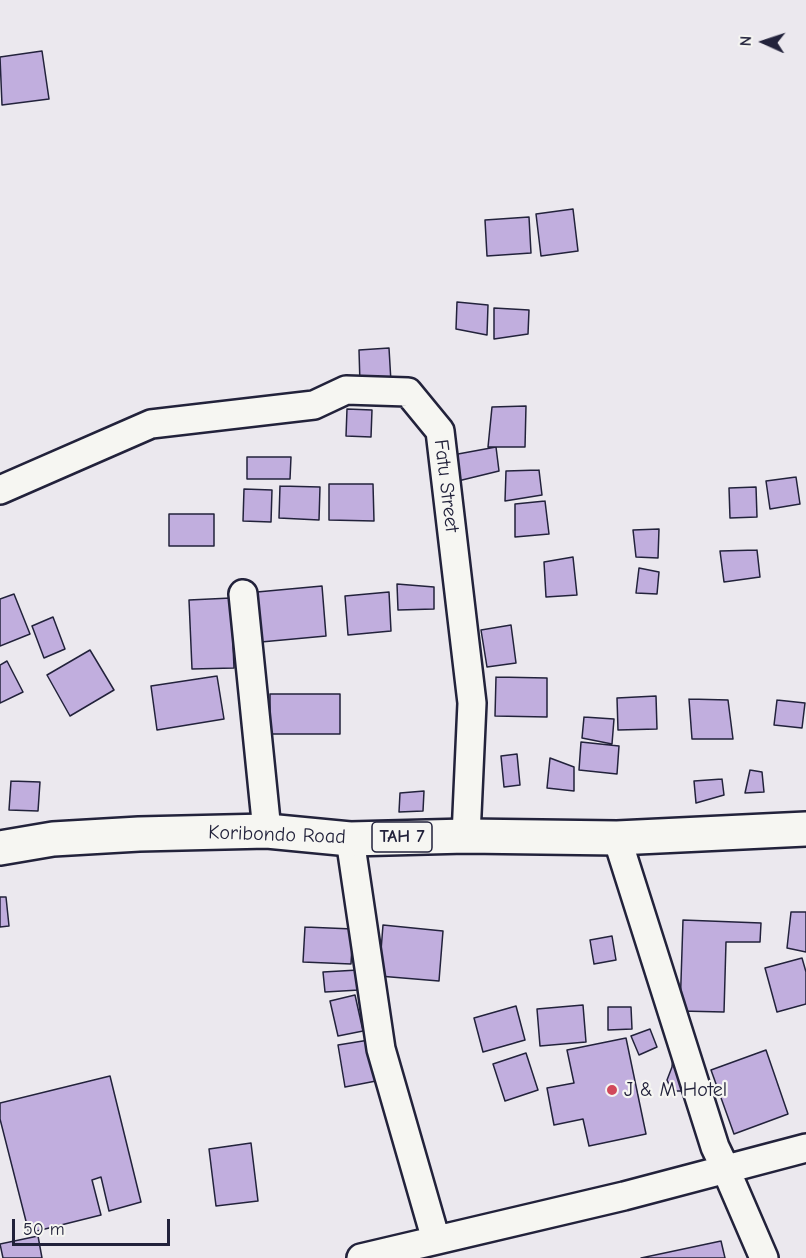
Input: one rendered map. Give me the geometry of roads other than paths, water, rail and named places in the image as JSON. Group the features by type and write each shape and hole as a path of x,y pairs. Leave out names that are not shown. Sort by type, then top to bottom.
{"highway":[{"name":"Koribondo Road","path":"0,848 53,839 267,831 350,839 466,836 617,838 806,829"}],"street":[{"name":"Fatu Street","path":"0,490 151,424 314,405 346,390 408,392 440,431 472,703 466,836"},
{"path":"243,594 267,831"},
{"path":"617,838 715,1148 734,1168 764,1258"},
{"path":"350,839 381,1049 436,1240"},
{"path":"361,1258 624,1196 806,1148"}],"place":[{"name":"J & M Hotel","path":"612,1090"}]}
